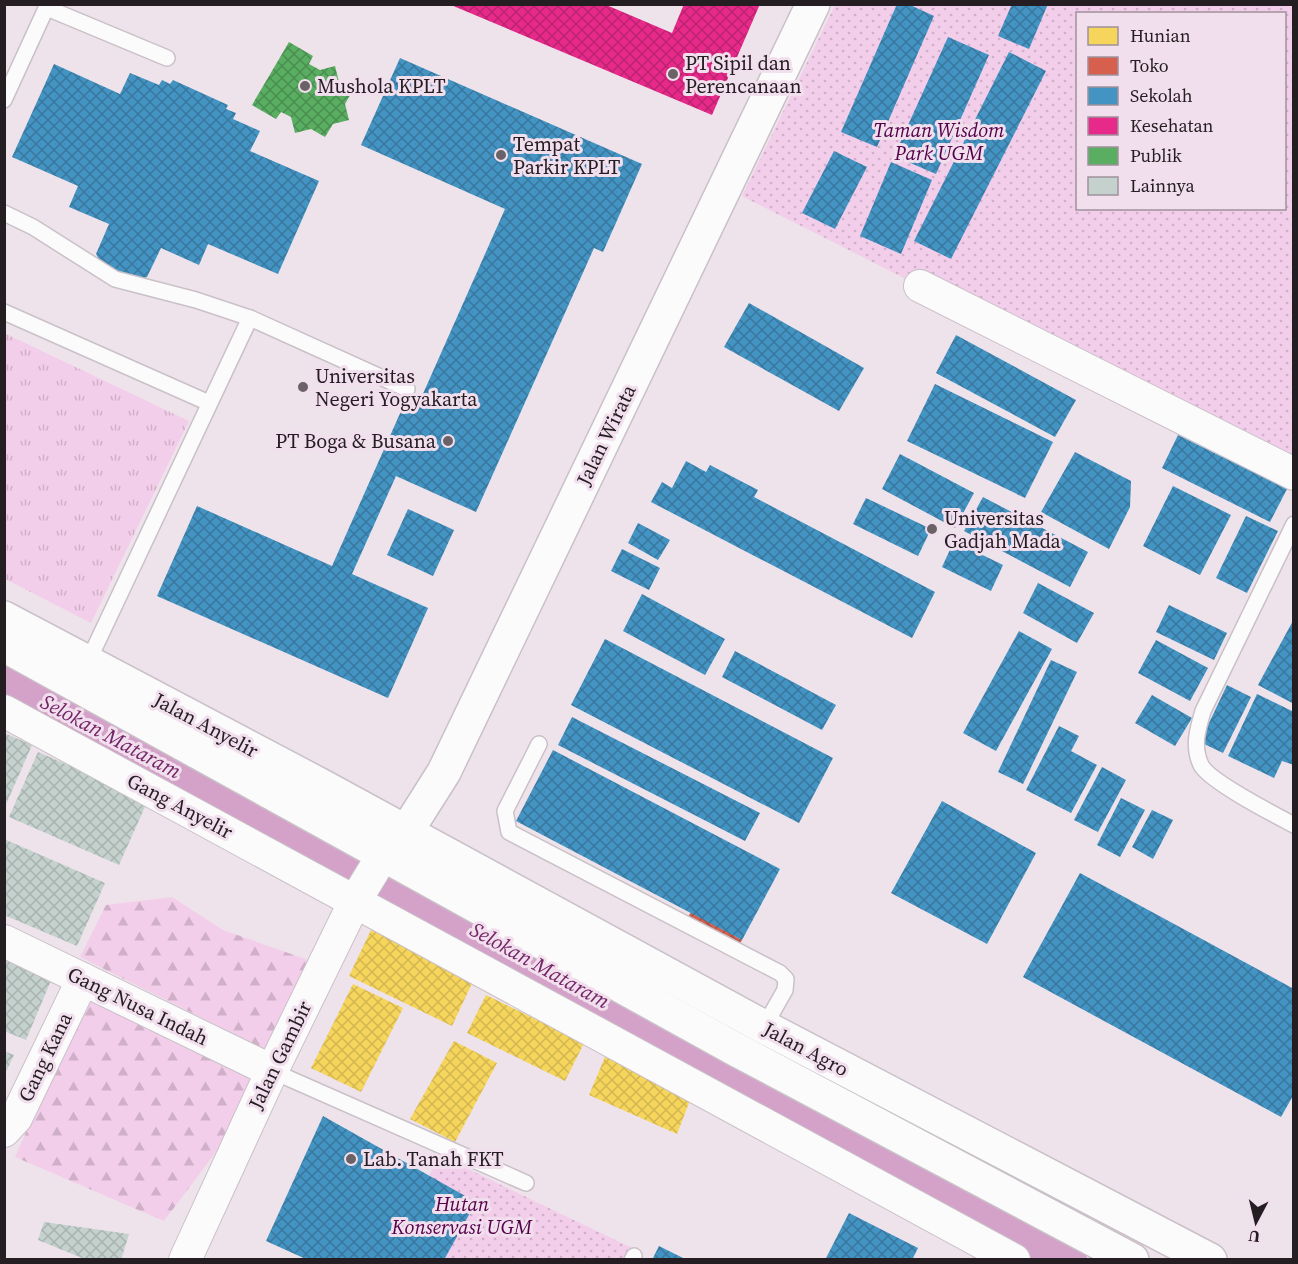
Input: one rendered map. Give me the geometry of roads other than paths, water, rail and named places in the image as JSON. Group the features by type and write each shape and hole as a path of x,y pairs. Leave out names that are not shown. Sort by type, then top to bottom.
{"main road":[{"name":"Jalan Wirata","path":"379,860 406,832 449,761 813,4"},
{"name":"Jalan Anyelir","path":"4,618 83,673 379,860"},
{"name":"Jalan Anyelir","path":"4,645 83,673 406,832"},
{"name":"Jalan Agro","path":"406,832 764,1027 1210,1260"},
{"name":"Jalan Agro","path":"379,860 1132,1260"}],"street":[{"path":"921,286 1293,474"},
{"name":"Gang Anyelir","path":"4,711 357,898 1014,1260"},
{"name":"Jalan Gambir","path":"185,1260 272,1071 357,898 379,860"},
{"name":"Gang Nusa Indah","path":"4,941 272,1071"},
{"name":"Gang Kana","path":"4,1131 16,1118 83,979"}],"lane":[{"path":"4,100 48,6 166,58"},
{"path":"4,213 33,227 115,279 196,300 250,318 407,389"},
{"path":"4,312 209,403"},
{"path":"83,673 250,318"},
{"path":"1293,524 1203,711 1195,738 1201,766 1234,792 1293,825"},
{"path":"539,744 505,811 509,832 780,973 786,979 785,990 764,1027"},
{"path":"272,1071 526,1183"}],"waterway":[{"name":"Selokan Mataram","path":"4,681 403,889 1069,1260"}],"place":[{"name":"PT Sipil dan Perencanaan","path":"673,74"},
{"name":"Mushola KPLT","path":"305,86"},
{"name":"Tempat Parkir KPLT","path":"501,155"},
{"name":"Universitas Negeri Yogyakarta","path":"303,387"},
{"name":"PT Boga & Busana","path":"448,441"},
{"name":"Universitas Gadjah Mada","path":"932,529"},
{"name":"Lab. Tanah FKT","path":"351,1159"}],"park label":[{"name":"Taman Wisdom Park UGM","path":"939,142"},
{"name":"Hutan Konservasi UGM","path":"462,1216"}]}
